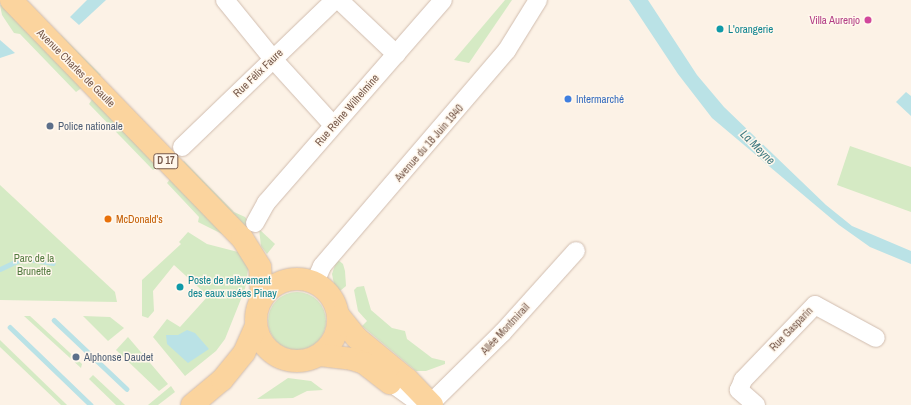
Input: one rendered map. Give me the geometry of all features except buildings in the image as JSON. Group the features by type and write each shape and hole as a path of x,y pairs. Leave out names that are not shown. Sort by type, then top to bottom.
{"main road":[{"name":"Avenue Charles de Gaulle","path":"10,0 248,231 306,280"},
{"name":"Avenue Charles de Gaulle","path":"248,231 260,267 262,298"},
{"name":"D 17","path":"256,326 256,316 262,298 278,283 306,280 332,297 339,316 357,338 407,379 429,402"},
{"path":"222,380 254,363 284,360 307,362 320,355 327,349 336,334 339,316"},
{"path":"256,326 265,346 284,360"},
{"path":"192,405 222,380 244,353 256,326"},
{"path":"320,355 352,359 364,364 382,377 429,402"}],"street":[{"name":"Rue Félix Faure","path":"182,147 335,0"},
{"path":"339,0 396,54"},
{"name":"Rue Reine Wilhelmine","path":"248,231 266,203 443,0"},
{"name":"Avenue du 18 Juin 1940","path":"306,280 322,266 507,50 538,0"},
{"path":"231,2 273,59 333,125"},
{"name":"Allée Montmirail","path":"429,402 576,251"},
{"name":"Rue Gasparin","path":"756,405 739,390 743,380 815,305 876,338"}],"green space":[{"path":"505,0 512,0 469,63 454,60"},
{"path":"3,4 83,87 76,92 20,34 14,33 2,15 0,5"},
{"path":"61,35 101,75 96,79 56,38"},
{"path":"93,98 159,166 153,170 89,104"},
{"path":"850,146 911,167 911,212 837,185"},
{"path":"184,161 234,212 245,217 249,222 249,233 180,165"},
{"path":"171,178 224,235 198,222 199,217 167,183"},
{"name":"Parc de la Brunette","path":"0,185 115,292 117,302 0,300"},
{"path":"259,229 275,244 267,254 261,246"},
{"path":"188,232 207,244 238,252 248,258 248,270 245,289 225,339 216,351 185,376 153,337 167,319 180,327 208,296 174,265 153,291 154,311 148,318 142,316 142,280 181,244 179,242"},
{"path":"337,259 343,264 345,271 346,286 340,291 334,284 332,274"},
{"path":"364,286 371,310 392,328 405,331 407,339 432,358 445,361 445,364 426,371 416,371 362,326 367,321 358,311 354,290 357,287"},
{"path":"297,292 308,294 321,305 324,310 326,321 324,332 313,345 308,348 297,350 286,348 273,337 270,332 268,321 270,310 281,297 286,294"},
{"path":"24,316 30,316 82,364 81,368"},
{"path":"83,316 110,317 124,328 108,341"},
{"path":"128,337 168,384 159,391 116,350"},
{"path":"0,340 67,405 61,405 0,347"},
{"path":"93,375 125,405 116,405 89,379"},
{"path":"288,378 311,381 323,390 307,391 293,398 257,399"},
{"path":"171,386 175,392 158,405 148,405"}],"water":[{"path":"87,0 106,0 79,25 70,17"},
{"name":"La Meyne","path":"629,0 648,0 697,75 724,107 826,205 852,226 911,251 911,264 870,247 839,225 712,118 678,74"},
{"path":"0,40 15,53 0,58"},
{"path":"906,92 911,96 911,116 896,102"},
{"path":"187,330 195,333 209,349 188,363 167,344 166,335 178,335"}],"waterway":[{"path":"0,269 21,259"},
{"path":"30,259 53,263"},
{"path":"54,320 127,389"},
{"path":"10,327 91,405"}],"place":[{"name":"Villa Aurenjo","path":"868,20"},
{"name":"L'orangerie","path":"720,29"},
{"name":"Intermarché","path":"568,99"},
{"name":"Police nationale","path":"50,126"},
{"name":"McDonald's","path":"108,219"},
{"name":"Poste de relèvement des eaux usées Pinay","path":"180,287"},
{"name":"Alphonse Daudet","path":"76,357"}]}
